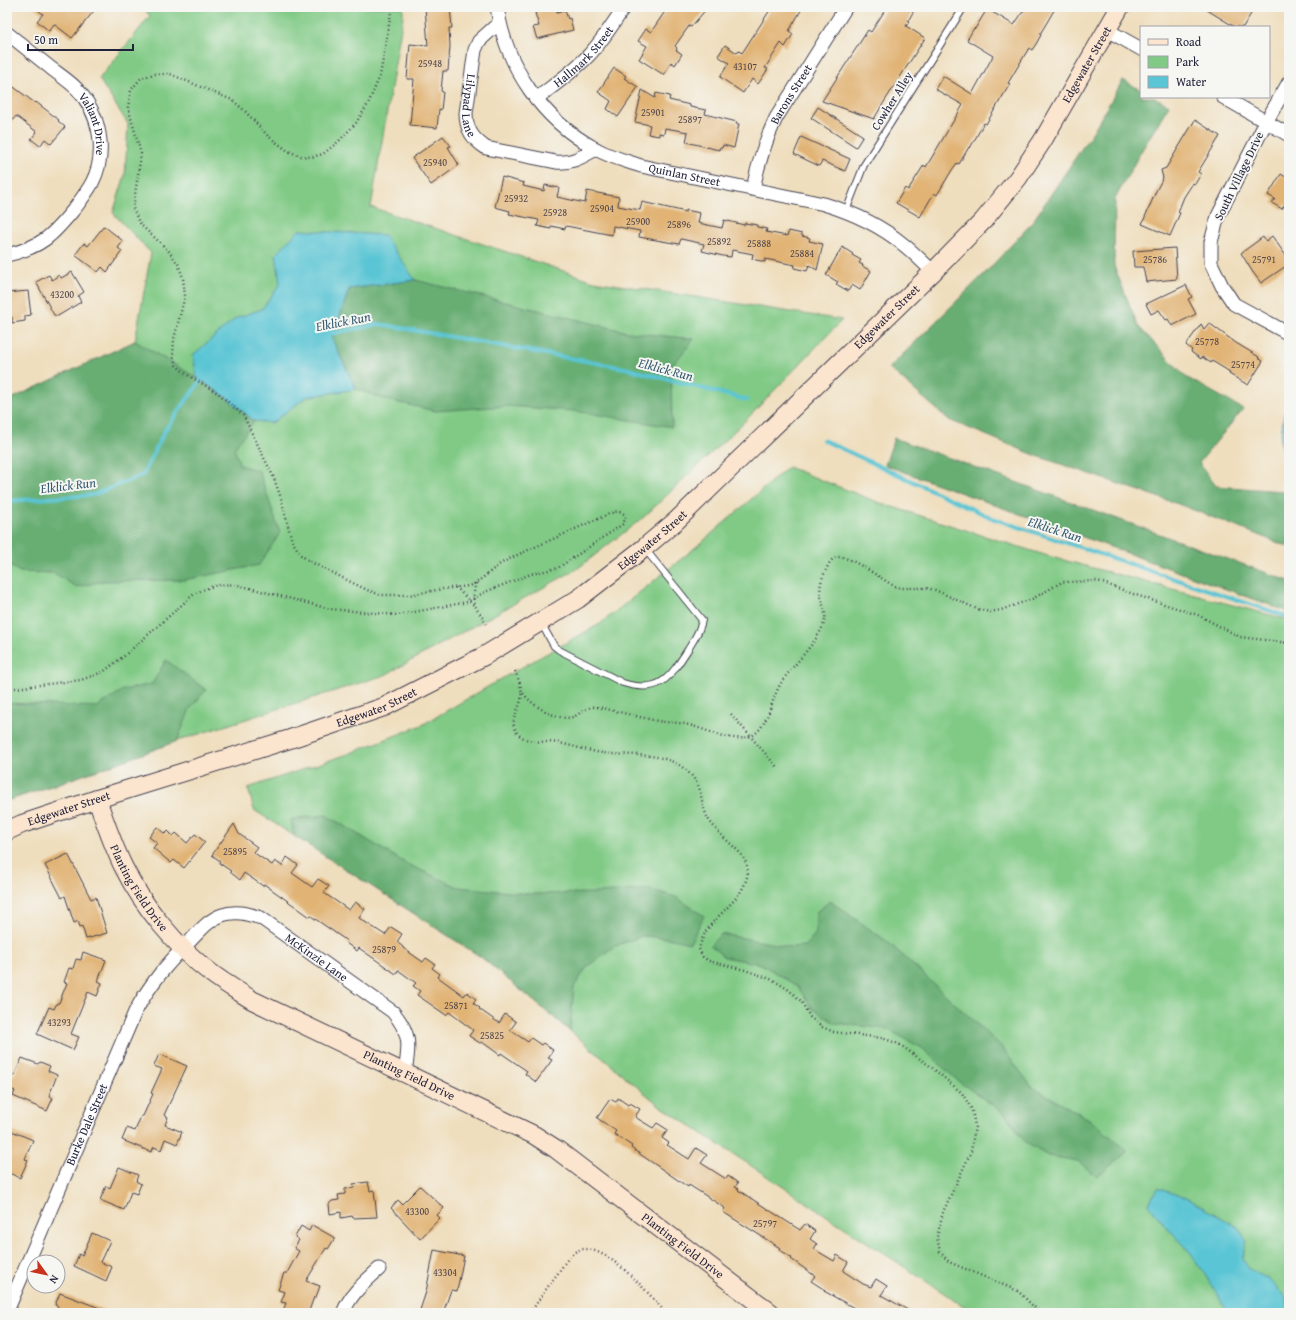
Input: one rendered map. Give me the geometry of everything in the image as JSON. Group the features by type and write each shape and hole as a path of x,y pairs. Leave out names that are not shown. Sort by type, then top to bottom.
{"street":[{"name":"Quinlan Street","path":"497,7 499,23 512,59 521,77 536,99 554,119 575,136 596,149 616,158 641,166 824,204 846,211 883,229 904,245 933,272"},
{"name":"Hallmark Street","path":"536,99 570,73 589,54 609,30 624,7"},
{"name":"Barons Street","path":"753,189 757,170 768,136 776,118 846,7"},
{"name":"Edgewater Street","path":"7,831 22,824 97,799 275,744 384,706 484,656 541,623 578,599 644,548 681,515 983,222 1018,178 1043,140 1120,7"},
{"name":"Lilypad Lane","path":"499,23 479,41 474,50 466,122 470,133 476,141 486,148 564,163 574,161 596,149"},
{"path":"1107,30 1140,48"},
{"name":"Valiant Drive","path":"7,33 75,87 86,101 94,116 98,127 100,150 98,167 93,182 84,196 56,231 41,243 26,250 7,255"},
{"name":"South Village Drive","path":"1289,82 1266,122 1218,216 1211,242 1211,264 1222,286 1234,304 1289,334"},
{"path":"1225,98 1289,135"},
{"name":"Planting Field Drive","path":"97,799 110,836 124,868 141,897 162,925 183,948 210,973 252,1000 534,1136 556,1149 771,1313"},
{"name":"McKinzie Lane","path":"183,948 211,921 222,915 234,912 247,913 261,918 393,1012 402,1022 407,1035 409,1048 405,1073"},
{"name":"Burke Dale Street","path":"7,1311 135,1012 146,992 161,972 183,948"},
{"path":"343,1313 352,1294 379,1269"}],"lane":[{"name":"Cowher Alley","path":"846,211 864,165 964,7"},
{"path":"541,623 558,650 623,683 646,687 655,686 665,679 674,672 700,629 702,620 644,548"}],"path":[{"path":"7,689 81,680 102,672 124,656 194,594 207,587 223,584 238,585 330,609 398,615 470,601 485,592 531,574 558,568 623,524 625,515 617,511 611,513 514,556 500,564 476,583 469,586 409,595 381,595 348,582 309,561 301,555 292,541 282,498 273,476 243,415 218,393 186,374 176,365 173,355 174,339 185,296 183,278 178,264 168,250 142,226 133,208 141,154 128,107 130,90 141,78 154,74 170,74 232,100 244,110 268,136 288,151 301,156 312,157 323,154 338,142 356,123 368,104 380,76 392,7"},
{"path":"521,690 526,698 533,704 558,716 573,718 593,707 603,708 660,721 696,726 729,737 744,738 750,736 759,730 781,683 797,664 822,628 825,619 821,600 821,581 832,560 837,557 842,557 853,562 894,586 901,588 926,588 935,590 977,609 990,612 1001,610 1032,599 1062,582 1098,581 1136,596 1198,615 1240,637 1289,643"},
{"path":"476,583 473,599 476,608"},
{"path":"455,587 476,608 486,624"},
{"path":"515,671 520,680 521,690 521,698 513,719 514,726 518,734 535,741 559,743 604,753 662,758 678,765 697,782 705,813 709,821 718,832 735,846 748,868 744,886 738,896 707,930 699,949 703,957 709,961 746,970 774,980 789,990 801,1001 810,1017 822,1027 834,1032 882,1038 899,1044 930,1066 962,1093 972,1110 975,1126 971,1152 943,1212 936,1237 940,1252 949,1262 1018,1291 1040,1313"},
{"path":"732,714 777,767"},
{"path":"530,1313 574,1252 581,1249 591,1249 603,1254 628,1272 666,1313"}],"green space":[{"path":"143,7 403,7 403,16 371,207 594,281 842,320 748,418 645,516 577,569 385,675 177,741 7,801 7,401 135,341 151,253 113,213 125,175 128,124 99,79 150,16"},
{"path":"1123,80 1140,89 1140,98 1156,98 1169,105 1115,199 1114,266 1138,326 1186,377 1243,409 1199,463 1216,486 1282,491 1289,494 1289,547 1178,504 1037,456 949,420 889,368 986,272 1031,224 1092,133"},
{"path":"415,280 628,332 694,339 671,367 672,427 575,411 507,406 435,411 387,400 356,389 332,339 349,289"},
{"path":"135,341 226,397 254,421 234,449 240,465 259,471 280,533 259,565 184,580 104,581 76,587 54,573 20,572 7,564 7,401"},
{"path":"894,438 1289,581 1289,612 885,465"},
{"path":"788,467 880,503 1048,556 1289,620 1289,1313 974,1313 659,1105 481,957 254,810 248,788 348,754 422,725 600,624 701,543"},
{"path":"166,660 206,690 190,709 177,741 7,801 7,703 97,707 123,690 152,684"},
{"path":"326,815 407,864 458,887 530,894 601,893 649,889 676,897 704,916 690,943 667,938 642,936 613,947 587,967 574,987 570,1031 481,957 294,836 291,819"},
{"path":"830,901 888,942 1001,1046 1032,1087 1089,1119 1128,1151 1097,1177 1078,1161 1048,1156 1026,1143 1004,1113 958,1081 922,1048 887,1029 835,1023 812,1008 797,986 761,964 724,957 710,945 721,934 791,947 805,946 816,933 816,912"}],"water":[{"path":"299,230 384,235 415,280 349,289 332,339 356,389 306,397 272,423 254,421 226,397 197,378 193,355 236,318 262,309 280,284 276,254"},
{"path":"1289,405 1289,468 1280,441 1284,414"},
{"path":"1157,1188 1186,1198 1238,1227 1247,1242 1242,1258 1249,1269 1268,1279 1286,1297 1289,1313 1228,1313 1205,1274 1185,1246 1162,1222 1149,1204"}],"building":[{"path":"34,7 97,7 72,38 54,24 49,31 37,21 43,14"},
{"path":"425,7 450,7 452,28 449,28 450,46 448,71 443,71 441,91 443,92 437,128 410,125 414,79 407,79 410,44 428,46"},
{"path":"556,7 557,12 565,10 568,19 570,18 573,30 537,39 533,27 539,26 535,13"},
{"path":"668,7 708,7 691,27 689,26 675,46 677,48 676,50 682,54 675,65 671,62 664,75 639,59 647,46 638,41 646,29 651,32"},
{"path":"772,7 803,7 789,31 793,34 785,47 781,43 765,68 768,69 758,84 752,79 743,93 720,77 729,63 718,56 725,45 737,53 739,51 742,53"},
{"path":"887,7 916,7 906,26 925,38 874,119 822,101 868,30 871,32"},
{"path":"1026,7 1056,7 1040,34 1041,35 1036,44 1032,50 1029,48 1008,83 1010,84 986,124 984,123 970,148 969,147 959,164 957,163 952,170 937,195 934,193 920,217 896,203 905,188 908,190 924,165 926,167 963,105 935,89 943,76 972,94 993,56 967,40 974,28 975,29 987,9 1014,25"},
{"path":"1202,7 1255,7 1244,26 1233,26"},
{"path":"614,68 626,76 624,78 638,87 618,117 607,109 611,101 598,92"},
{"path":"7,82 35,103 36,102 59,120 58,121 65,127 51,144 45,139 40,146 31,139 37,132 16,116 7,127"},
{"path":"642,90 655,98 656,93 670,96 669,100 690,105 690,107 706,110 705,114 737,122 736,124 739,124 734,148 723,145 722,148 719,148 719,150 686,142 688,132 665,128 664,134 659,133 659,136 648,134 650,125 635,122"},
{"path":"818,107 863,136 856,147 811,118"},
{"path":"1195,120 1220,136 1198,172 1201,174 1184,197 1178,212 1180,213 1170,236 1142,224 1163,178 1161,170 1166,168"},
{"path":"443,136 451,146 448,147 459,165 431,185 412,158"},
{"path":"801,137 850,159 845,171 822,161 819,166 794,154"},
{"path":"1281,174 1289,179 1289,207 1285,204 1282,209 1272,203 1275,199 1268,195"},
{"path":"502,177 524,183 523,186 544,191 545,185 559,188 557,197 585,203 587,191 619,197 618,206 640,210 642,202 686,212 686,210 700,213 698,223 722,228 724,220 744,225 745,223 757,225 757,227 767,229 766,232 787,236 789,231 802,234 802,236 810,238 809,241 823,244 817,270 809,265 807,271 794,268 795,265 765,259 765,262 752,259 753,254 732,250 731,257 723,256 702,251 704,244 681,239 679,244 639,237 640,231 613,226 612,235 566,226 565,229 551,226 551,229 537,226 539,220 509,214 510,211 495,207"},
{"path":"104,226 123,241 118,248 122,251 107,272 102,267 98,272 75,255 84,243 88,246"},
{"path":"1272,236 1289,260 1289,264 1261,283 1241,253 1263,237 1266,241"},
{"path":"842,247 861,260 859,263 871,271 860,290 852,285 848,291 836,284 838,282 826,275"},
{"path":"1175,248 1177,279 1146,282 1143,267 1134,267 1133,251"},
{"path":"72,272 84,292 78,296 81,302 58,316 54,315 36,282 49,275 52,280 59,275 61,278"},
{"path":"1186,285 1192,297 1188,299 1196,314 1172,326 1168,319 1166,320 1159,310 1151,314 1146,304"},
{"path":"28,291 31,315 25,316 25,321 12,323 12,317 7,318 7,293"},
{"path":"1209,323 1263,361 1248,385 1229,374 1230,372 1212,361 1211,363 1202,357 1201,359 1191,352 1192,350 1186,345 1201,324 1204,329"},
{"path":"234,824 239,834 257,847 253,852 272,865 275,861 282,866 287,857 298,865 292,873 312,887 318,879 329,886 324,893 349,910 355,902 365,909 359,918 385,935 391,927 402,934 397,942 403,948 423,962 426,958 435,964 432,968 440,974 438,977 464,996 467,992 476,999 473,1003 480,1008 479,1009 499,1023 505,1014 516,1022 510,1030 528,1042 531,1038 541,1045 543,1043 553,1050 548,1058 552,1060 536,1082 525,1074 527,1071 501,1053 500,1055 482,1042 480,1043 469,1036 473,1030 449,1012 446,1015 417,995 420,991 413,986 416,983 398,970 396,974 359,948 357,951 346,943 347,941 264,884 263,886 244,873 240,880 230,872 231,871 219,863 220,861 212,855"},
{"path":"157,827 165,834 168,831 173,836 176,833 187,843 195,834 205,842 184,868 174,860 171,863 153,848 157,843 149,837"},
{"path":"68,854 91,899 96,897 107,933 86,939 82,926 80,927 78,921 74,923 65,896 62,898 45,865"},
{"path":"83,952 106,960 98,981 102,983 97,996 88,992 71,1034 79,1037 73,1050 37,1034 49,1007 54,1009 57,1003 59,1003 67,983 64,982 69,968 73,969 76,959 81,960"},
{"path":"159,1054 187,1066 164,1115 168,1117 165,1125 182,1132 177,1144 165,1139 161,1150 154,1147 151,1152 122,1140 127,1128 135,1131 153,1094 151,1093 162,1069 154,1066"},
{"path":"22,1058 38,1064 40,1062 50,1066 48,1071 57,1075 49,1096 53,1098 47,1111 13,1096 15,1091 7,1087 10,1074 14,1076"},
{"path":"618,1098 628,1105 630,1103 640,1109 635,1117 653,1128 657,1123 668,1130 662,1138 669,1143 667,1145 689,1159 696,1148 707,1155 701,1163 726,1179 728,1176 738,1183 735,1187 739,1189 738,1190 800,1230 805,1224 815,1231 810,1239 817,1244 814,1249 834,1261 837,1255 848,1262 843,1271 863,1284 871,1287 876,1279 887,1286 881,1295 913,1313 863,1313 824,1291 825,1290 811,1281 815,1276 779,1250 780,1248 723,1212 725,1208 689,1185 688,1187 631,1148 632,1146 614,1134 616,1131 597,1118 610,1099 616,1102"},
{"path":"7,1129 33,1140 25,1159 28,1160 20,1178 7,1172"},
{"path":"119,1167 138,1175 136,1181 141,1184 137,1194 131,1192 124,1210 100,1200 106,1186 110,1188"},
{"path":"368,1182 370,1191 374,1190 377,1217 353,1218 352,1216 341,1218 341,1212 330,1214 329,1204 332,1201 339,1200 338,1195 345,1194 345,1189 354,1188 353,1184"},
{"path":"420,1186 444,1208 437,1215 440,1218 420,1239 391,1208 398,1200 402,1204"},
{"path":"312,1225 335,1238 328,1249 326,1248 306,1281 320,1286 309,1311 306,1310 305,1313 282,1313 286,1303 281,1302 285,1292 278,1290 284,1273 287,1273 299,1251 294,1248 299,1240 295,1237 301,1226 309,1231"},
{"path":"92,1233 110,1241 100,1262 112,1267 106,1281 74,1266 79,1254 82,1256"},
{"path":"434,1250 464,1256 457,1291 451,1290 443,1313 419,1313 426,1292"},
{"path":"60,1294 63,1294 110,1313 55,1313 58,1306 55,1305"}],"waterway":[{"name":"Elklick Run","path":"330,334 379,324 625,368 747,400"},
{"name":"Elklick Run","path":"7,501 93,495 143,475 165,430 204,376"},
{"name":"Elklick Run","path":"823,440 992,518 1289,617"}]}
